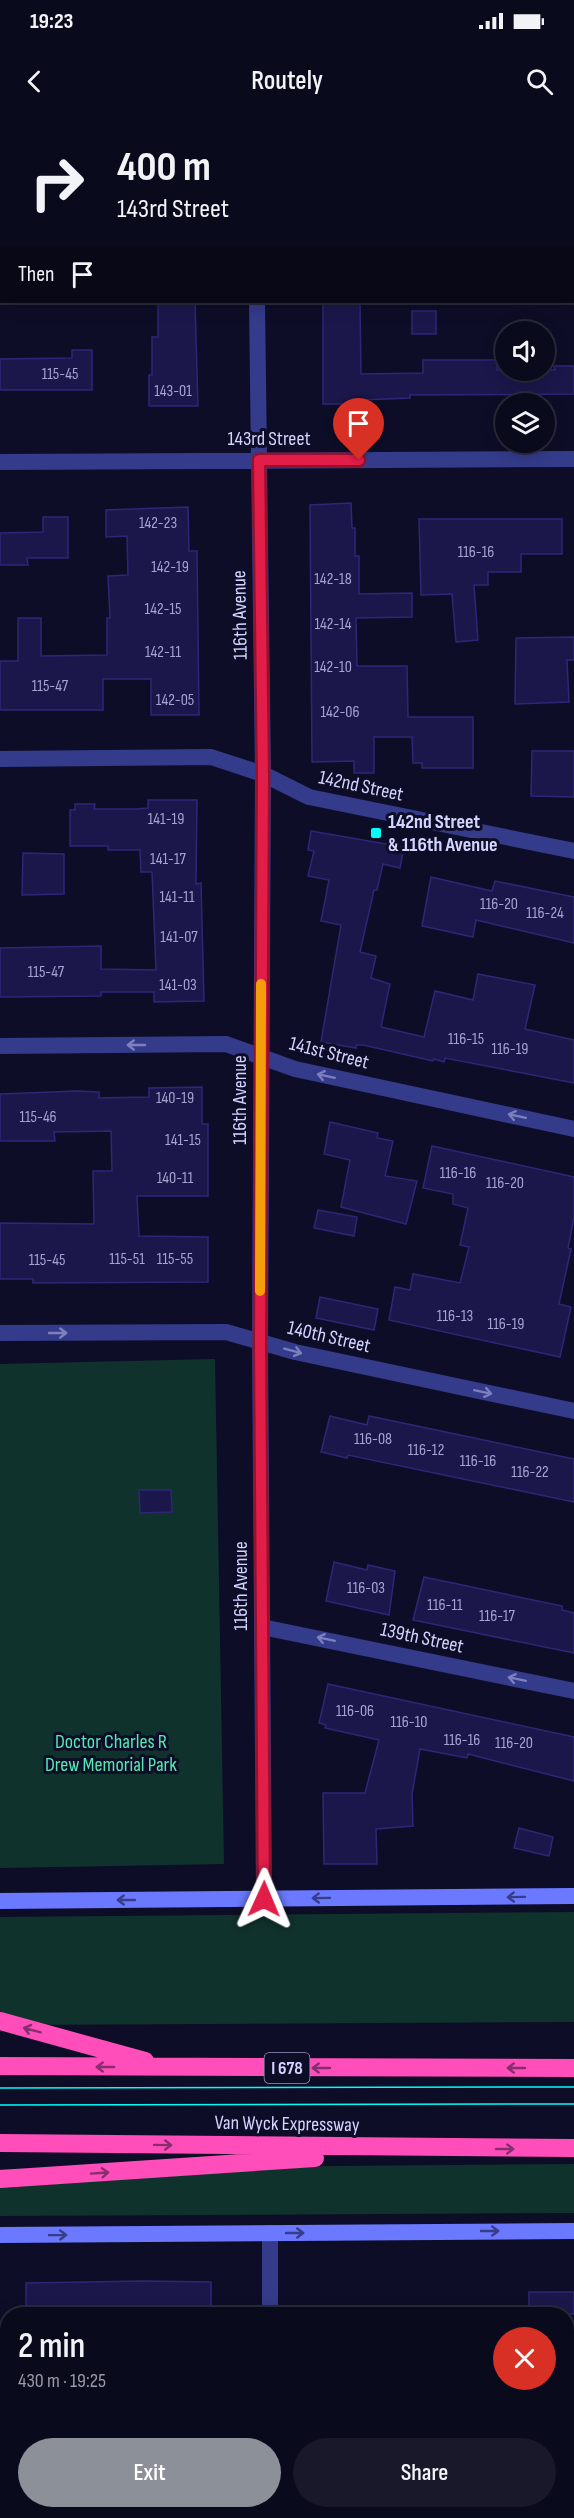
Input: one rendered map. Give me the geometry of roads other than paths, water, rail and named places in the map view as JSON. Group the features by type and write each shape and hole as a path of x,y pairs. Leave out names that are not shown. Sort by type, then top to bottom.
{"highway":[{"path":"0,2021 170,2068"},
{"name":"I 678","path":"0,2066 574,2068"},
{"name":"Van Wyck Expressway","path":"0,2143 447,2149 574,2148"},
{"path":"0,2179 447,2149"}],"main road":[{"path":"0,1901 574,1896"},
{"path":"0,2235 574,2231"}],"street":[{"name":"116th Avenue","path":"257,303 263,774 260,1342 264,1899"},
{"name":"143rd Street","path":"0,462 574,459"},
{"name":"142nd Street","path":"0,759 211,757 263,774 309,797 574,851"},
{"name":"141st Street","path":"0,1046 226,1044 295,1069 574,1129"},
{"name":"140th Street","path":"0,1333 226,1332 295,1352 574,1411"},
{"name":"139th Street","path":"262,1627 574,1691"},
{"path":"270,2233 270,2307"}],"tram line":[{"path":"0,2088 574,2087"},
{"path":"0,2105 574,2104"}],"place":[{"name":"142nd Street & 116th Avenue","path":"376,833"}],"park label":[{"name":"Doctor Charles R Drew Memorial Park","path":"111,1754"}]}
